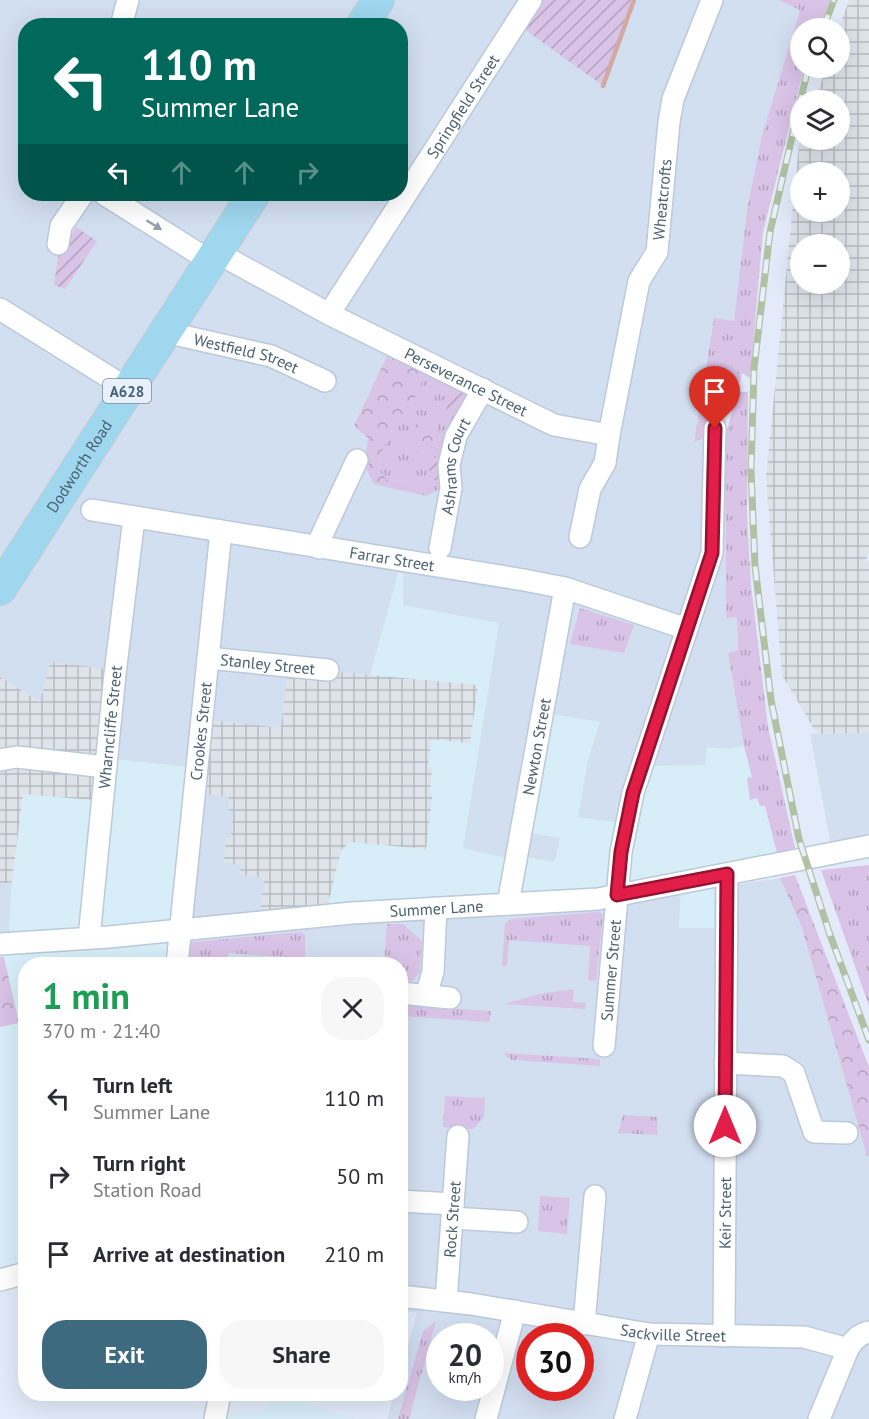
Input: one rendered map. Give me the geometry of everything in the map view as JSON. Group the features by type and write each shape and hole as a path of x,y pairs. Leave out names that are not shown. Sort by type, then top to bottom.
{"highway":[{"path":"367,18 378,0"},
{"name":"Dodworth Road","path":"0,589 249,201"}],"street":[{"path":"124,18 128,0"},
{"name":"Springfield Street","path":"408,191 531,0"},
{"name":"Wheatcrofts","path":"580,537 590,489 605,463 639,281 657,252 669,122 674,99 712,0"},
{"path":"58,244 61,226 78,201"},
{"path":"117,201 213,256 329,314"},
{"name":"Springfield Street","path":"329,314 402,201"},
{"path":"0,309 128,389"},
{"name":"Perseverance Street","path":"329,314 554,425 609,435"},
{"name":"Westfield Street","path":"165,332 271,356 325,381"},
{"name":"Ashrams Court","path":"440,548 451,488 449,465 456,436 483,389"},
{"name":"Summer Street","path":"604,1046 621,852 633,793 712,553 715,428"},
{"path":"319,548 321,537 357,472"},
{"name":"Farrar Street","path":"92,510 565,588 687,629"},
{"name":"Wharncliffe Street","path":"89,938 134,518"},
{"name":"Crookes Street","path":"178,957 221,531"},
{"name":"Newton Street","path":"508,904 565,588"},
{"name":"Stanley Street","path":"208,658 328,670"},
{"path":"0,760 18,757 106,767"},
{"name":"Summer Lane","path":"0,944 180,931 352,913 598,899 869,846"},
{"name":"Keir Street","path":"724,1336 727,874"},
{"path":"426,995 433,972 436,908"},
{"path":"408,994 450,998"},
{"path":"725,1063 783,1066 794,1073 814,1132 847,1133"},
{"name":"Rock Street","path":"447,1301 458,1136"},
{"path":"584,1323 595,1196"},
{"path":"408,1203 517,1222"},
{"path":"0,1280 18,1275"},
{"name":"Sackville Street","path":"408,1297 515,1311 579,1323"},
{"path":"486,1419 515,1311"},
{"name":"Sackville Street","path":"594,1326 649,1334 804,1337 848,1349"},
{"path":"819,1419 848,1349 854,1340 869,1332"},
{"path":"625,1419 649,1334"},
{"path":"215,1419 219,1401"}],"shaded area":[{"path":"0,0 781,0 800,9 797,18 790,18 790,42 762,135 747,210 734,322 714,318 694,441 709,436 725,439 726,617 737,617 738,650 728,653 744,746 731,749 721,748 705,765 653,767 613,904 681,894 679,928 714,928 714,888 780,878 802,928 867,1155 869,1155 869,1419 387,1419 392,1401 408,1401 408,1345 417,1313 408,1311 408,957 181,957 96,757 41,702 0,677"},
{"path":"849,0 869,0 869,553 866,560 869,562 869,733 817,734 782,675 766,478 790,236 790,294 850,294 850,234 790,234 791,222 850,222 850,162 797,162 799,150 850,150 850,90 818,90 823,78 850,78 850,18 843,18"},
{"path":"398,573 403,574 403,605 499,623 463,848 503,857 527,857 555,862 560,838 530,833 552,714 600,722 588,760 578,817 635,825 648,766 705,765 707,747 731,749 744,746 760,806 765,805 778,858 608,891 327,908 341,850 350,842 426,849 432,798 430,792 432,768 428,767 431,739 469,743 401,679 370,675"},
{"path":"51,662 106,669 92,800 23,794 12,882 0,884 0,677 40,702"},
{"path":"338,672 478,685 470,743 431,739 428,767 432,767 430,792 432,798 426,849 350,842 341,850 327,908 260,912 264,883 260,877 240,875 241,865 224,863 226,838 231,838 233,811 228,810 229,797 205,794 206,720 281,728 287,677 337,683"},
{"path":"869,733 869,834 831,845 810,734"},
{"path":"96,757 189,767 175,922 79,930 9,932 12,882 23,794 92,800"},
{"path":"12,882 9,932 0,933 0,884"},
{"path":"714,888 714,928 679,928 681,894"},
{"path":"165,943 165,957 18,957 18,1019 4,957 5,952"},
{"path":"18,1023 18,1269 0,1274 0,1027"},
{"path":"276,1401 294,1401 355,1419 222,1419 223,1416 238,1411 262,1411"}],"green space":[{"path":"543,0 632,0 602,85 524,29"},
{"path":"779,0 830,0 823,18 798,18 800,10"},
{"path":"790,43 790,78 802,78 798,90 790,90 790,124 763,232 750,378 720,360 717,411 711,414 709,436 694,442 714,318 734,321 747,210 762,135"},
{"path":"76,227 97,241 65,289 54,285 58,257"},
{"path":"392,355 453,385 449,391 423,379 413,402 387,442 377,468 387,480 411,482 426,496 374,484 364,465 368,438 354,426 387,356"},
{"path":"720,360 742,373 740,382 730,384 726,412 717,411"},
{"path":"423,379 448,391 453,385 458,388 440,489 426,496 411,482 387,480 377,468 385,441 411,405"},
{"path":"458,388 471,395 453,422 445,406"},
{"path":"737,392 748,392 747,516 751,585 768,727 795,848 777,853 765,806 760,806 757,798 750,800 747,778 752,777 744,746 728,653 738,650 737,617 726,618 725,439"},
{"path":"417,415 427,418 437,426 437,436 433,443 417,453 415,435"},
{"path":"432,457 445,458 440,489 427,466"},
{"path":"580,608 634,625 624,653 570,644"},
{"path":"869,865 869,1006 821,870"},
{"path":"795,875 869,1067 869,1155 867,1156 802,928 780,878"},
{"path":"599,912 603,915 596,981 588,980 590,946 509,940 507,966 502,966 505,923 510,919"},
{"path":"387,924 403,924 422,941 420,972 412,981 408,981 408,957 385,957"},
{"path":"301,932 305,935 305,957 229,953 228,957 188,957 189,944"},
{"path":"0,957 4,957 18,1023 0,1027"},
{"path":"574,989 573,1002 586,1003 585,1009 503,1004 545,993"},
{"path":"408,1006 491,1011 489,1022 408,1016"},
{"path":"503,1053 600,1059 600,1066 512,1060"},
{"path":"445,1096 485,1098 484,1117 473,1129 443,1127"},
{"path":"623,1115 658,1117 657,1135 618,1133"},
{"path":"540,1196 570,1198 567,1234 538,1231"},
{"path":"426,1329 426,1357 409,1419 398,1419 403,1401 408,1401 408,1384 423,1331"}],"waterway":[{"path":"603,86 634,0"}],"railway":[{"path":"827,18 834,0"},
{"path":"806,78 770,232 754,368 751,471 755,566 771,700 799,839 829,932 869,1040"}],"route":[{"path":"715,428 712,553 633,793 621,852 617,895 727,874 725,1126"}]}
